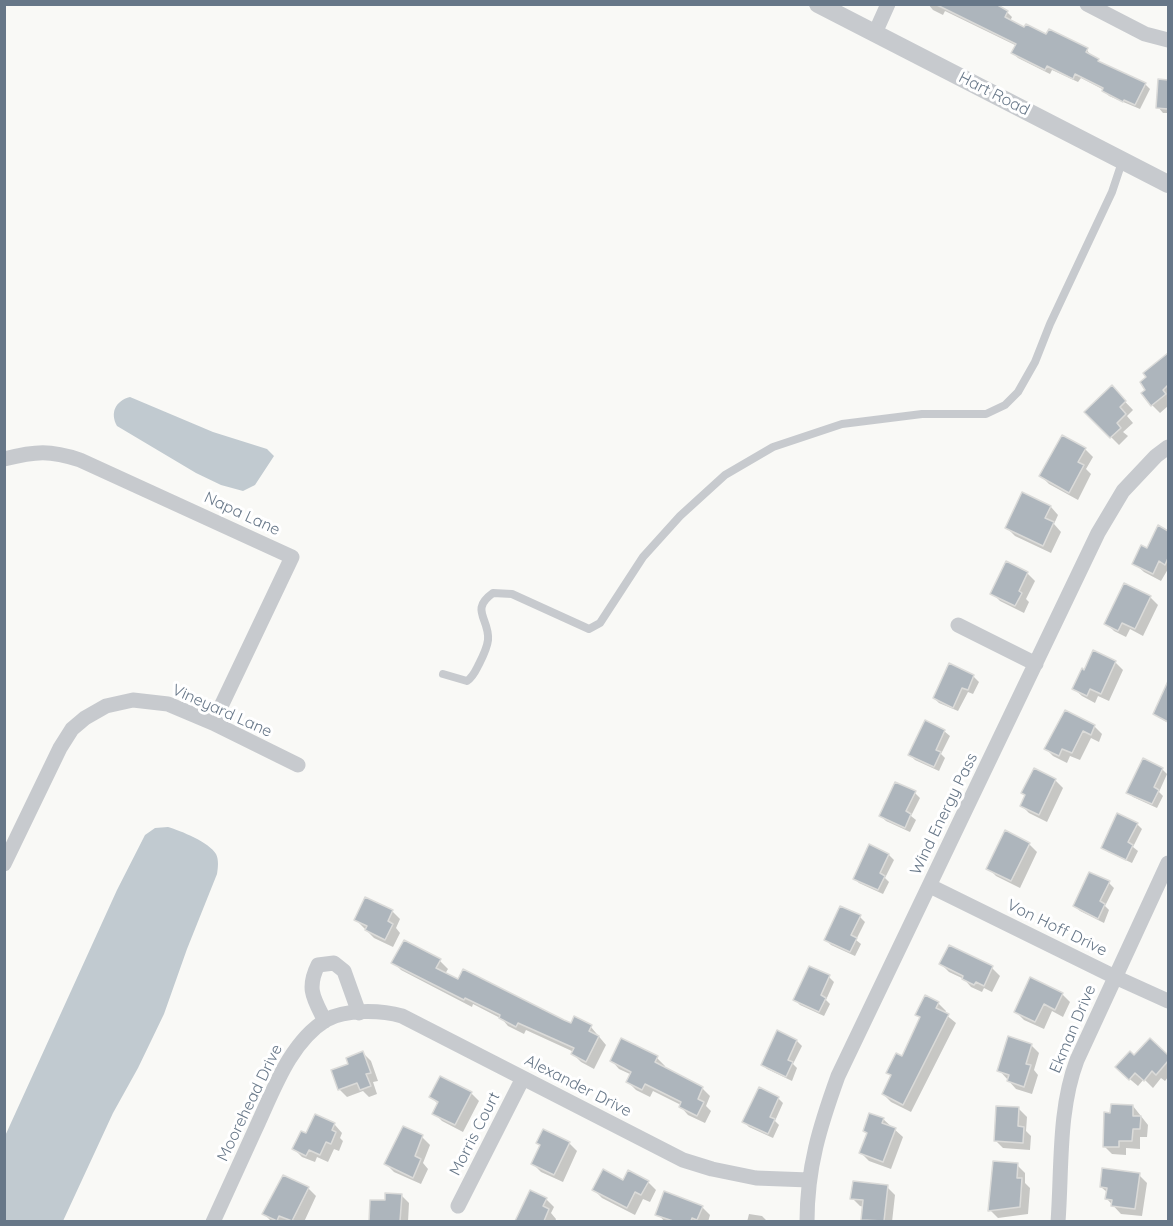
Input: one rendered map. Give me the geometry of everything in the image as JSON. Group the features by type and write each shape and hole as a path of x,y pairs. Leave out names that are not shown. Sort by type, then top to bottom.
{"street":[{"name":"Hart Road","path":"818,4 1168,184"},
{"path":"874,33 888,4"},
{"path":"1087,4 1145,34 1168,40"},
{"name":"Wind Energy Pass","path":"807,1221 809,1180 819,1128 838,1076 1098,533 1123,491 1156,456 1168,447"},
{"name":"Napa Lane","path":"4,459 27,453 55,452 81,460 292,557 213,723"},
{"path":"958,626 1036,664"},
{"name":"Vineyard Lane","path":"4,864 60,748 72,729 85,718 106,706 134,700 168,704 213,723 298,765"},
{"name":"Ekman Drive","path":"1058,1221 1068,1083 1168,863"},
{"name":"Von Hoff Drive","path":"930,886 1168,1001"},
{"path":"331,1018 311,994 312,977 318,965 334,963 344,971 359,1013"},
{"name":"Alexander Drive","path":"331,1018 359,1013 386,1012 402,1016 683,1160 744,1176 809,1180"},
{"name":"Moorehead Drive","path":"213,1221 277,1083 300,1042 331,1018"},
{"name":"Morris Court","path":"458,1206 523,1078"}],"lane":[{"path":"444,674 467,681 473,675 488,639 481,612 482,604 493,593 512,594 589,629 595,627 605,616 643,557 680,516 725,475 773,447 842,424 922,414 986,414 1005,405 1018,392 1035,362 1050,324 1112,192 1123,160"}],"shaded area":[{"path":"130,397 213,432 267,449 274,456 255,485 243,491 221,485 196,473 117,426 114,417 115,408 121,401"},
{"path":"168,827 207,845 216,854 218,864 217,874 164,1014 113,1113 63,1221 5,1221 5,1136 117,890 145,835 155,828"}],"building":[{"path":"935,4 996,4 1008,11 1005,17 1024,27 1026,24 1046,34 1049,29 1088,48 1086,52 1099,59 1098,61 1146,83 1135,105 1124,100 1123,102 1102,91 1103,88 1075,74 1073,79 1047,66 1045,70 1011,53 1016,44"},
{"path":"1158,79 1168,80 1168,109 1156,108"},
{"path":"1168,353 1168,385 1163,390 1166,394 1151,406 1141,393 1145,390 1140,382 1146,377 1143,373"},
{"path":"1112,385 1126,401 1120,407 1126,414 1117,423 1121,428 1110,438 1084,412"},
{"path":"1062,435 1086,448 1078,462 1084,465 1069,493 1039,476"},
{"path":"1022,492 1051,506 1045,518 1054,522 1043,546 1005,528"},
{"path":"1158,525 1168,531 1168,558 1165,565 1159,561 1153,574 1132,564 1141,545 1147,548"},
{"path":"1006,561 1028,572 1019,591 1022,593 1015,606 990,594"},
{"path":"1124,583 1151,596 1135,629 1122,623 1118,631 1104,624"},
{"path":"1093,650 1116,661 1101,694 1090,689 1087,696 1072,689"},
{"path":"949,663 974,675 968,690 962,688 953,708 933,698"},
{"path":"1168,681 1168,722 1153,714"},
{"path":"1065,710 1095,725 1091,735 1083,731 1072,753 1062,749 1059,756 1044,749"},
{"path":"925,720 945,730 936,750 941,752 934,767 908,755"},
{"path":"1143,758 1163,768 1154,787 1159,790 1152,804 1126,793"},
{"path":"1034,768 1056,779 1039,815 1020,806 1025,795 1021,793"},
{"path":"895,782 916,791 906,811 911,814 905,828 879,816"},
{"path":"1117,813 1138,823 1128,842 1133,845 1126,860 1101,848"},
{"path":"1005,830 1030,843 1011,881 986,869"},
{"path":"869,844 889,854 880,873 885,876 878,890 853,879"},
{"path":"1089,872 1110,881 1100,901 1105,904 1098,919 1073,906"},
{"path":"365,897 393,910 388,921 393,924 385,940 365,930 367,926 354,920"},
{"path":"840,906 861,915 851,935 857,938 850,952 824,940"},
{"path":"404,940 441,959 436,968 458,979 463,969 564,1020 571,1023 574,1016 592,1025 589,1031 599,1036 586,1062 571,1054 574,1048 518,1023 516,1027 499,1018 500,1015 465,998 464,1000 391,963"},
{"path":"949,945 993,966 984,986 976,982 974,985 962,979 963,976 939,964"},
{"path":"809,966 830,975 821,995 826,998 819,1012 793,1000"},
{"path":"1030,977 1063,993 1055,1010 1044,1004 1035,1022 1014,1012"},
{"path":"925,995 939,1002 936,1008 949,1014 903,1105 882,1094 891,1075 886,1073 896,1053 902,1056 920,1017 915,1015"},
{"path":"777,1030 797,1040 788,1060 793,1062 786,1077 761,1065"},
{"path":"1008,1036 1032,1044 1026,1064 1031,1065 1024,1087 1007,1081 1009,1075 997,1071"},
{"path":"621,1038 658,1056 655,1062 703,1087 698,1099 704,1102 697,1116 679,1107 681,1102 645,1084 642,1090 626,1082 631,1072 610,1061"},
{"path":"1150,1038 1168,1055 1168,1061 1156,1075 1152,1071 1144,1081 1135,1073 1129,1080 1115,1067 1130,1051 1134,1055"},
{"path":"363,1051 371,1073 366,1074 371,1086 360,1090 357,1083 338,1090 331,1070 348,1064 346,1058"},
{"path":"440,1076 472,1092 455,1125 432,1114 438,1102 429,1097"},
{"path":"759,1087 779,1097 770,1117 775,1119 768,1134 742,1122"},
{"path":"1111,1104 1133,1105 1133,1116 1141,1116 1140,1129 1133,1129 1132,1141 1119,1141 1119,1147 1103,1147 1104,1112 1110,1113"},
{"path":"996,1106 1019,1107 1018,1126 1024,1127 1023,1143 994,1141"},
{"path":"869,1113 884,1118 882,1123 896,1128 883,1162 859,1153 867,1133 863,1131"},
{"path":"315,1114 335,1123 332,1130 336,1132 331,1144 326,1142 320,1155 309,1150 306,1156 292,1149 301,1131 306,1133"},
{"path":"403,1126 423,1135 415,1156 421,1159 413,1178 384,1164"},
{"path":"543,1129 570,1142 554,1175 531,1164 540,1145 536,1143"},
{"path":"993,1161 1018,1163 1017,1178 1022,1178 1020,1207 988,1211"},
{"path":"1102,1168 1140,1173 1135,1209 1111,1206 1112,1200 1105,1199 1107,1188 1100,1187"},
{"path":"603,1169 623,1180 628,1170 649,1181 641,1195 635,1192 627,1208 592,1190"},
{"path":"283,1175 309,1187 292,1221 279,1216 277,1221 262,1214"},
{"path":"853,1181 888,1185 884,1221 861,1220 863,1200 850,1199"},
{"path":"530,1190 547,1198 543,1206 549,1209 544,1221 515,1221"},
{"path":"664,1191 703,1206 697,1220 692,1218 691,1221 673,1221 655,1215"},
{"path":"385,1193 402,1194 400,1221 369,1221 370,1200 385,1200"}]}
